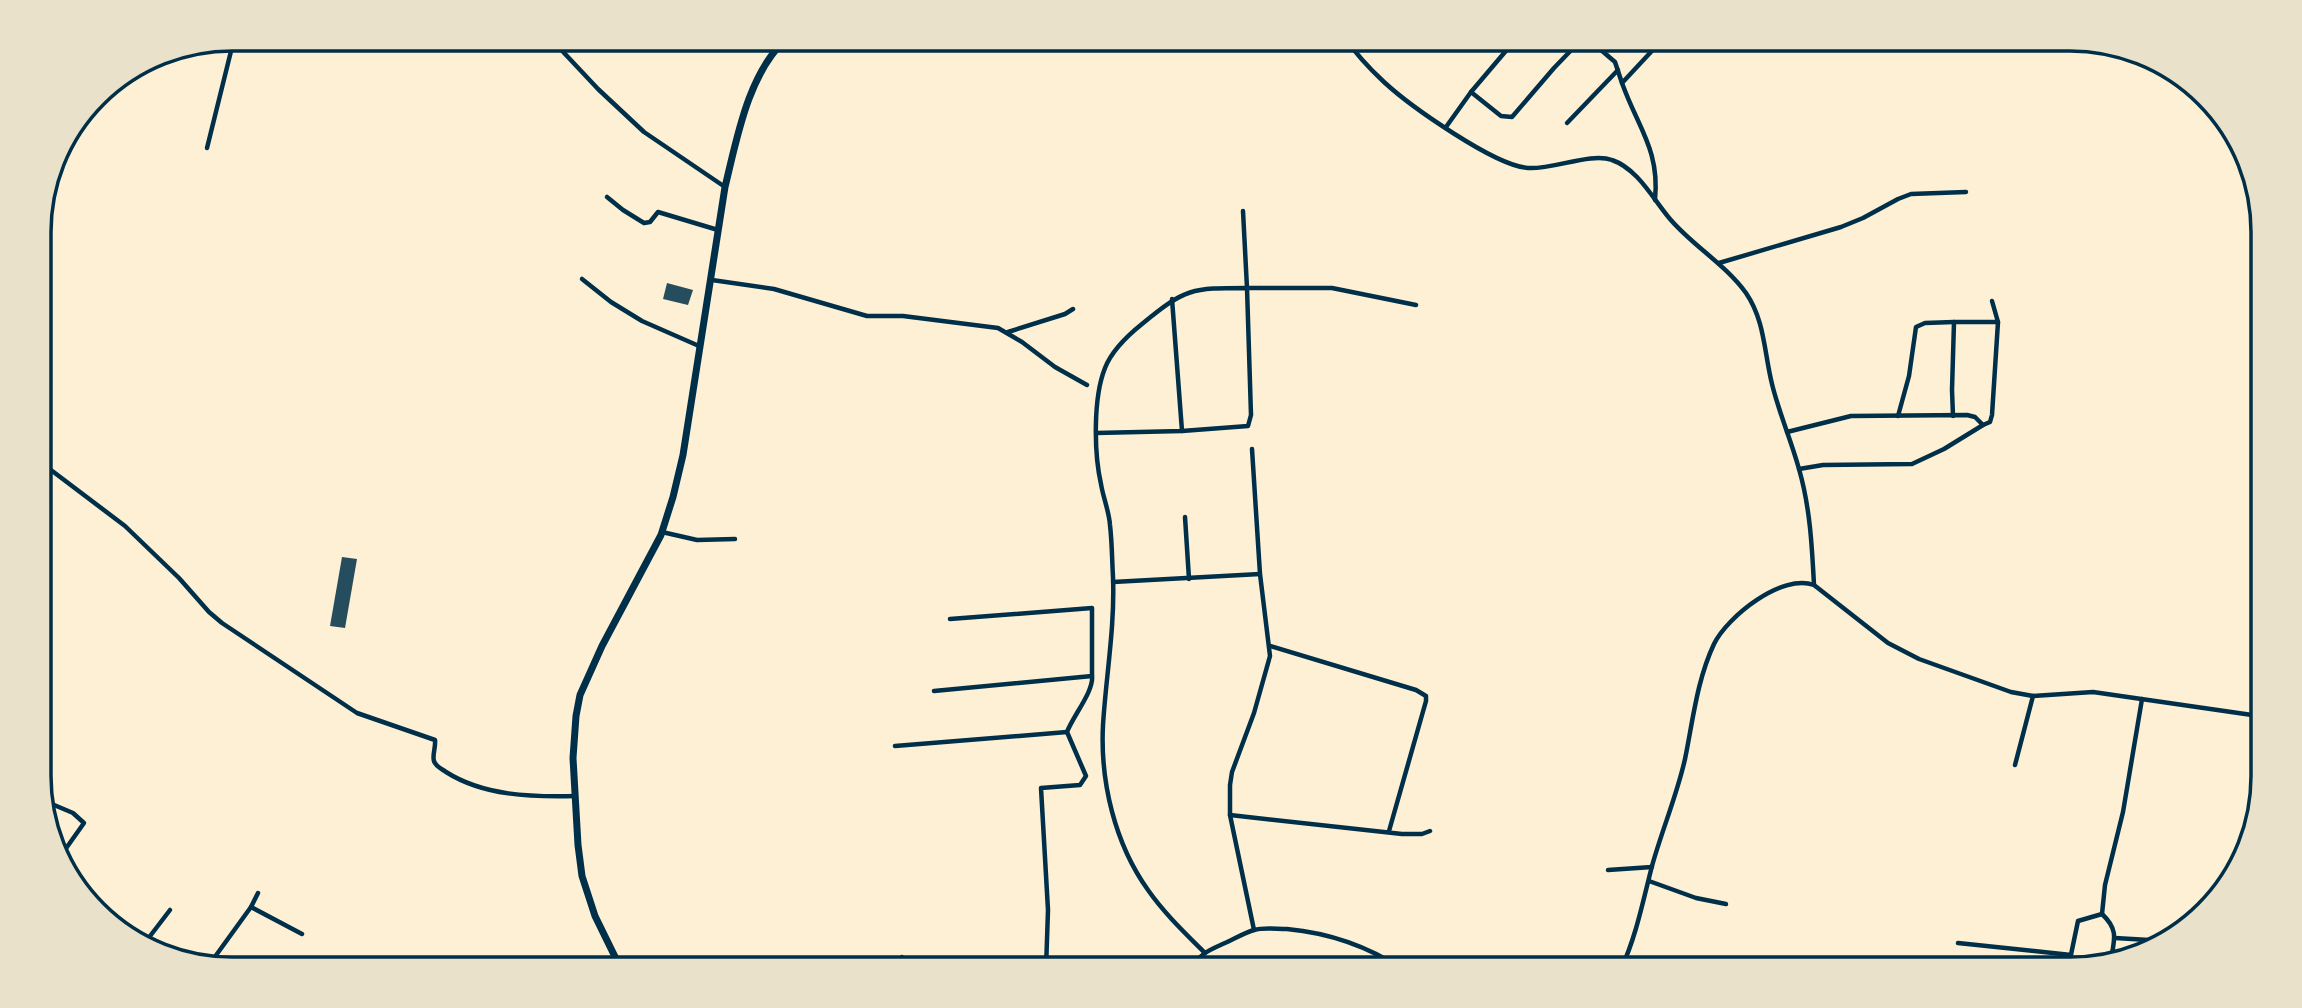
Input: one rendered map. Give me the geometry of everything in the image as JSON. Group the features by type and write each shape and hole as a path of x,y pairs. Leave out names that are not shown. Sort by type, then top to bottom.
{"highway":[{"path":"615,957 595,916 582,876 573,758 580,695 602,646 652,554 673,497 683,455 725,187 735,144 757,78 774,51"}],"street":[{"path":"207,148 231,51"},
{"path":"563,51 598,89 644,132 725,187"},
{"path":"1357,51 1384,82 1446,127 1491,156 1514,167 1543,168 1584,160 1609,159 1629,170 1687,237 1719,263 1744,291 1756,311 1764,333 1771,383 1799,469 1808,512 1814,585"},
{"path":"1446,127 1505,51"},
{"path":"1471,92 1501,116 1512,117 1570,51"},
{"path":"1602,51 1613,59 1654,157 1655,201"},
{"path":"1622,83 1650,51"},
{"path":"1567,122 1618,70"},
{"path":"1719,263 1841,227 1911,194 1966,192"},
{"path":"607,197 644,223 650,222 658,212 719,230"},
{"path":"1096,433 1182,431 1241,427 1250,423 1243,211"},
{"path":"582,279 611,302 642,321 699,346"},
{"path":"712,280 774,289 861,315 903,316 998,328 1055,367 1087,385"},
{"path":"1205,953 1148,890 1122,843 1102,757 1113,582 1110,522 1100,481 1096,433 1105,368 1133,332 1172,299 1195,290 1332,288 1416,305"},
{"path":"1172,299 1182,431"},
{"path":"1799,469 1823,465 1912,464 1990,422 1998,322 1993,301"},
{"path":"1007,332 1073,309"},
{"path":"1953,415 1954,322"},
{"path":"1898,416 1909,376 1916,327 1925,323 1998,322"},
{"path":"1787,432 1851,416 1953,415 1975,417 1983,425"},
{"path":"1252,449 1260,574 1270,656 1262,690 1233,772 1230,815 1254,930"},
{"path":"51,469 125,526 179,578 208,612 222,623 356,713 435,740 433,760 435,765 443,770 460,780 506,793 536,797 575,796"},
{"path":"1185,517 1189,579"},
{"path":"662,532 697,540 735,539"},
{"path":"1113,582 1260,574"},
{"path":"1626,957 1674,799 1705,667 1721,632 1738,614 1768,594 1794,583 1814,585 1871,632 1898,649 1991,686 2033,696 2093,692 2251,715"},
{"path":"950,619 1092,608 1093,682 1067,732 1086,776 1080,785 1041,789 1048,910 1046,957"},
{"path":"1270,646 1416,690 1426,696 1389,831"},
{"path":"934,691 1092,676"},
{"path":"2015,765 2033,696"},
{"path":"2102,914 2105,885 2123,812 2142,699"},
{"path":"895,746 1067,732"},
{"path":"53,805 73,813 84,823 66,848"},
{"path":"1230,815 1402,834 1422,834 1430,831"},
{"path":"1608,870 1652,867"},
{"path":"1649,881 1714,903 1726,904"},
{"path":"215,956 258,893"},
{"path":"251,906 302,934"},
{"path":"149,937 170,910"},
{"path":"2102,914 2113,924 2114,952"},
{"path":"1958,943 2071,955 2078,921 2102,914"},
{"path":"1199,957 1254,930 1293,930 1342,939 1381,957"},
{"path":"2115,938 2148,940"}],"building":[{"path":"667,283 693,290 688,305 663,299"},
{"path":"342,557 357,559 345,628 330,626"}]}
